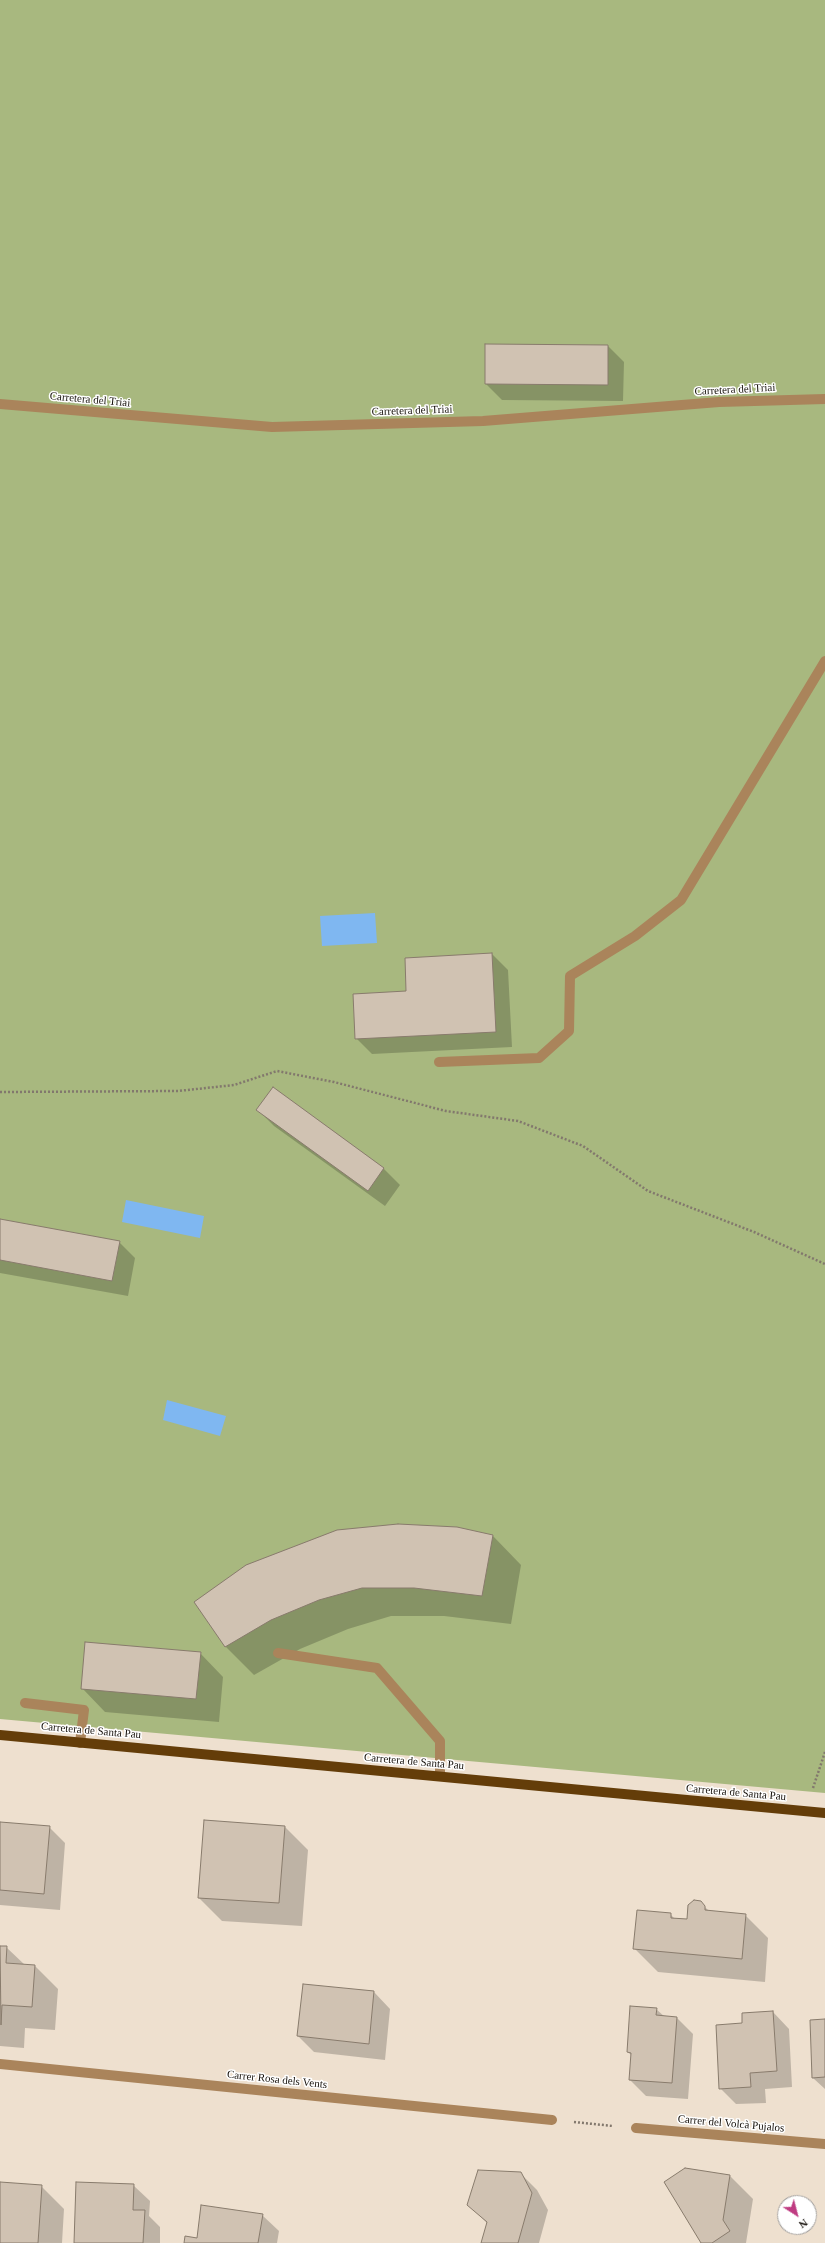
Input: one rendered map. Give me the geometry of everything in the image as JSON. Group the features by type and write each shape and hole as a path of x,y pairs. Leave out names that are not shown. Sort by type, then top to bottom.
{"main road":[{"name":"Carretera de Santa Pau","path":"0,1735 825,1813"}],"street":[{"name":"Carretera del Triai","path":"0,404 272,427 483,421 719,402 825,399"},
{"path":"439,1062 538,1058 569,1032 570,976 635,936 681,900 825,661"},
{"path":"278,1653 377,1668 440,1741 440,1776"},
{"path":"25,1703 84,1710 80,1742"},
{"name":"Carrer Rosa dels Vents","path":"0,2064 552,2120"},
{"name":"Carrer del Volcà Pujalos","path":"636,2128 825,2144"}],"path":[{"path":"0,1092 178,1091 234,1086 277,1071 334,1082 446,1111 518,1121 583,1146 648,1191 754,1232 825,1264"},
{"path":"806,1812 825,1752"},
{"path":"552,2120 636,2128"}],"green space":[{"path":"0,0 825,0 825,1793 0,1719"}],"water":[{"path":"375,913 377,943 322,946 320,916"},
{"path":"126,1200 204,1216 200,1238 122,1222"},
{"path":"167,1400 226,1416 220,1436 163,1420"}],"building":[{"path":"485,344 608,345 608,385 485,384"},
{"path":"492,953 496,1032 355,1039 353,994 406,991 405,958"},
{"path":"273,1087 384,1168 368,1191 256,1110"},
{"path":"0,1219 120,1241 112,1281 0,1260"},
{"path":"398,1524 457,1527 493,1535 482,1596 414,1588 362,1588 319,1600 271,1620 225,1647 194,1602 246,1565 337,1530"},
{"path":"85,1642 201,1652 196,1699 81,1689"},
{"path":"204,1820 285,1826 279,1903 198,1898"},
{"path":"0,1822 50,1826 44,1894 0,1890"},
{"path":"694,1900 701,1901 705,1906 705,1910 746,1914 742,1959 633,1949 637,1910 671,1913 671,1918 687,1919 688,1905"},
{"path":"0,1946 7,1946 6,1963 35,1965 32,2007 2,2005 1,2025"},
{"path":"303,1984 374,1991 369,2044 297,2036"},
{"path":"630,2006 657,2008 656,2015 677,2017 672,2083 629,2080 631,2053 627,2052"},
{"path":"773,2011 777,2071 750,2073 751,2087 719,2089 716,2025 742,2023 742,2013"},
{"path":"825,2019 825,2077 812,2078 810,2020"},
{"path":"685,2168 730,2175 723,2220 730,2231 712,2243 701,2243 664,2182"},
{"path":"478,2170 521,2172 532,2193 518,2243 481,2243 487,2222 467,2205"},
{"path":"0,2182 42,2185 38,2243 0,2243"},
{"path":"76,2182 134,2184 133,2210 145,2210 143,2243 74,2243"},
{"path":"201,2205 263,2214 258,2243 184,2243 185,2236 197,2238"}]}
